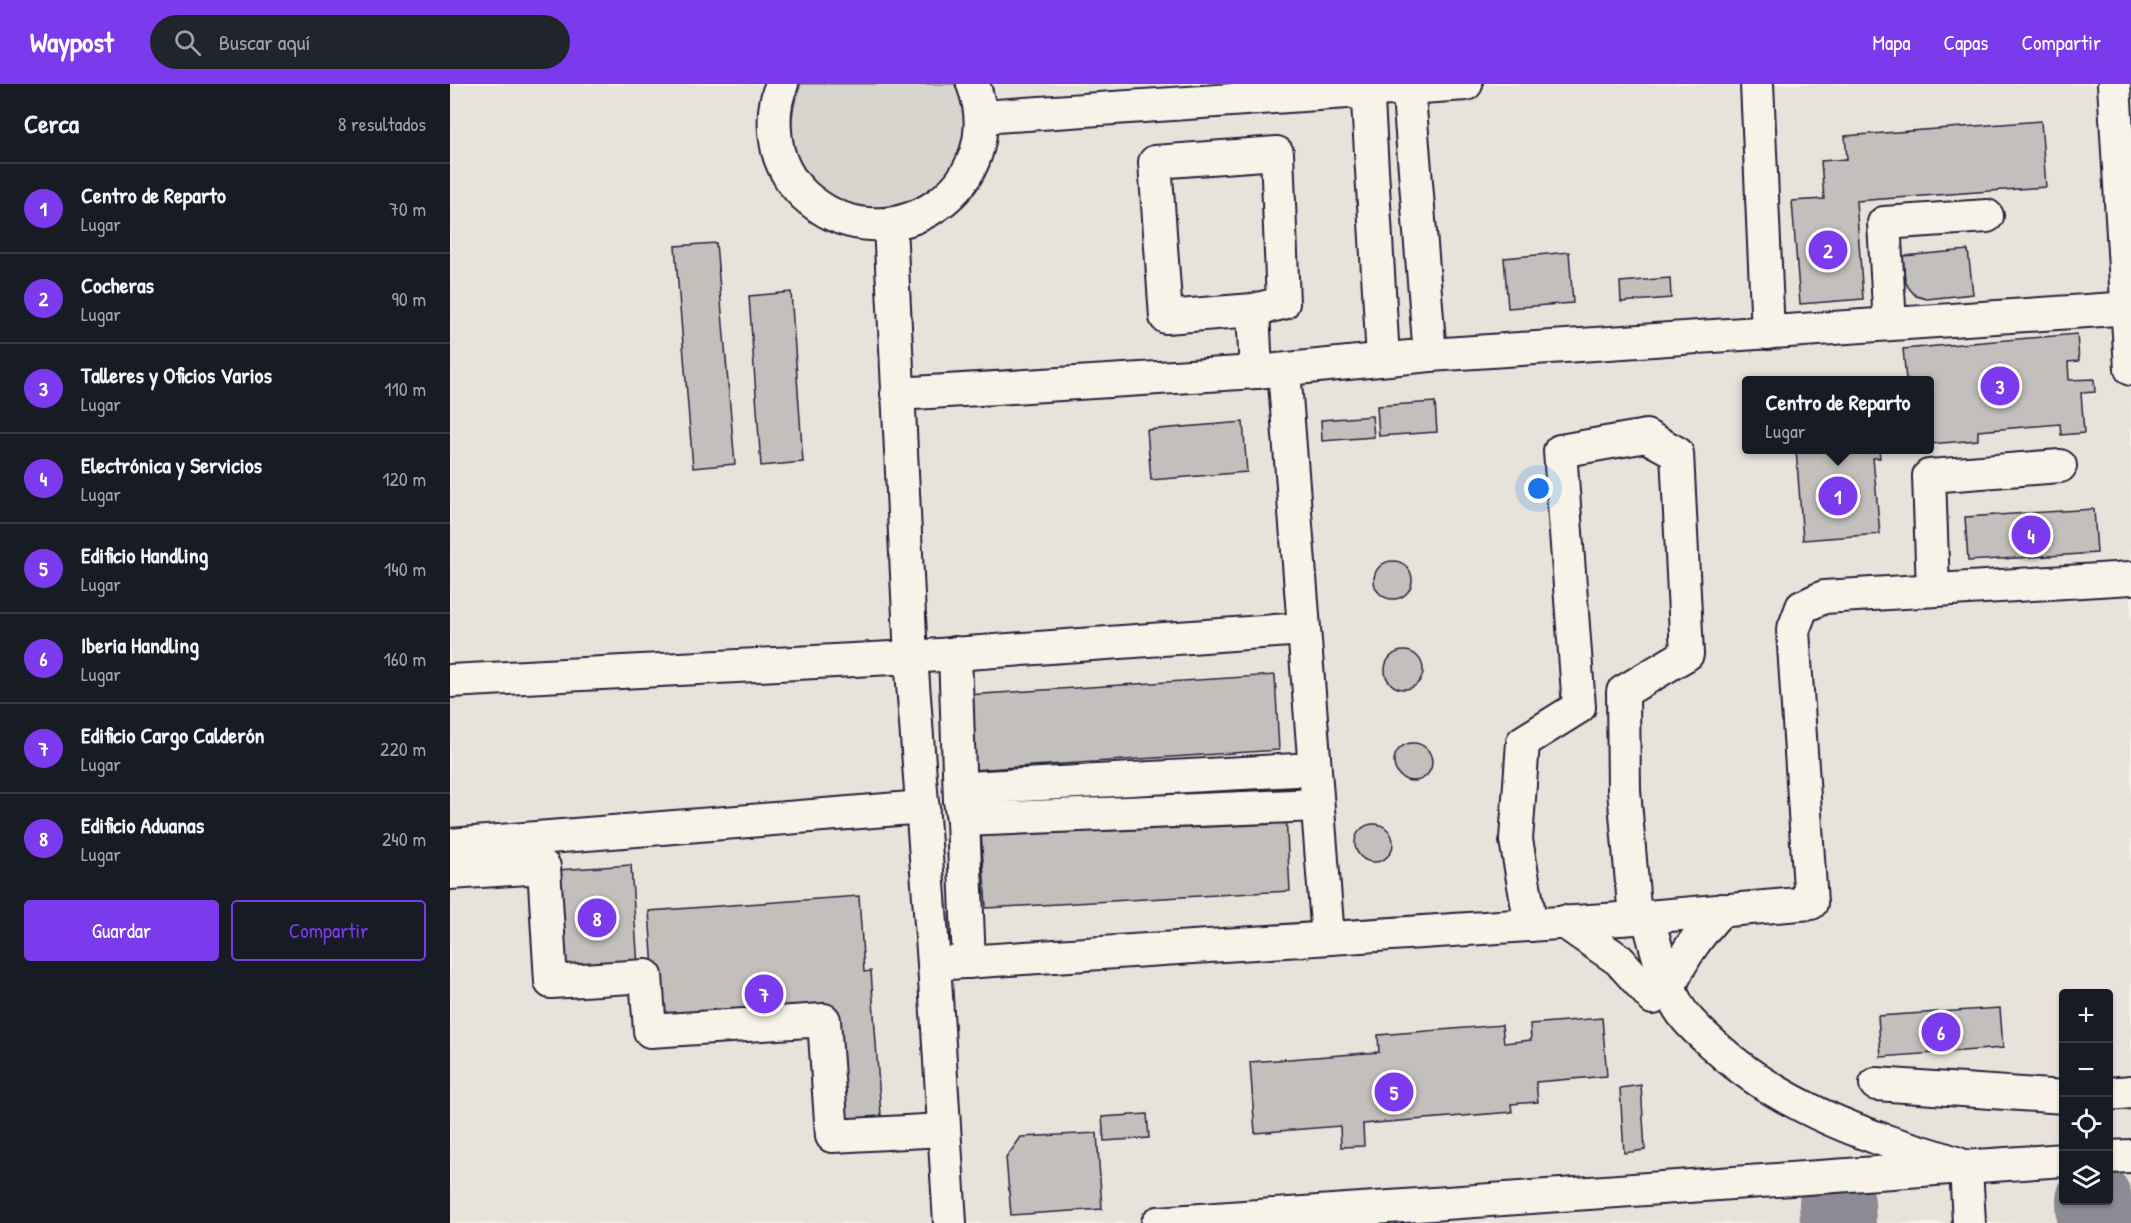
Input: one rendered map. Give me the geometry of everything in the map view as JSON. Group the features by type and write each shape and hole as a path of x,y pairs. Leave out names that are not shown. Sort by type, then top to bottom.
{"street":[{"path":"782,84 776,96 773,130 781,162 799,191 825,212 856,224 890,225 920,217 946,200 966,176 978,148 981,117 973,84"},
{"path":"981,117 1170,94 1466,84"},
{"path":"1757,84 1768,333"},
{"path":"2114,84 2131,369"},
{"path":"1409,86 1430,355"},
{"path":"1367,87 1383,359"},
{"path":"1277,153 1283,303 1253,310 1166,316 1155,162 1277,153"},
{"path":"1890,324 1884,223 1987,216"},
{"path":"890,225 911,657 934,964 950,1223"},
{"path":"897,393 1270,371 1430,355 2129,308"},
{"path":"1253,310 1270,371 1303,629 1328,938"},
{"path":"1531,925 1516,840 1523,742 1579,707 1623,692 1687,654 1677,453 1646,436 1560,451 1579,707"},
{"path":"1934,590 1929,476 2060,466"},
{"path":"934,964 1636,918 1811,903 1793,631 1802,607 1824,597 2131,578"},
{"path":"450,681 911,657 1303,629"},
{"path":"955,653 969,962"},
{"path":"1623,692 1624,790 1636,918 1661,992 1680,1032 1715,1065 1798,1121 1913,1169"},
{"path":"962,810 968,788 1314,769"},
{"path":"962,810 1317,804"},
{"path":"450,845 923,807"},
{"path":"450,873 544,867 551,982 646,976 650,1031 824,1020 832,1136 943,1130"},
{"path":"1661,992 1695,939 1721,910"},
{"path":"1564,922 1661,992 1680,1008 1700,1032 1754,1079 1846,1126 1895,1144 1931,1152 1966,1167"},
{"path":"1876,1084 2059,1097"},
{"path":"2113,1094 2131,1092"},
{"path":"2113,1157 2131,1156"},
{"path":"1158,1223 2059,1160"},
{"path":"1966,1167 1969,1223"}],"shaded area":[{"path":"450,84 2131,84 2131,1223 450,1223"},
{"path":"801,84 954,84 962,105 964,134 948,178 922,200 889,209 855,206 824,191 801,165 792,129"}],"building":[{"path":"2041,121 2046,187 1856,201 1863,299 1800,304 1792,201 1824,199 1821,161 1847,159 1845,136"},
{"path":"716,243 735,464 693,468 675,246"},
{"path":"1968,250 1973,294 1927,299 1916,296 1905,281 1903,256"},
{"path":"1569,252 1573,303 1508,308 1504,258"},
{"path":"1670,278 1671,298 1621,302 1620,282"},
{"path":"791,292 803,462 761,466 749,296"},
{"path":"2077,334 2079,361 2068,362 2069,380 2094,379 2095,392 2081,393 2084,433 2061,435 2060,424 1978,431 1978,440 1934,444 1934,376 1906,376 1903,349"},
{"path":"1435,402 1437,432 1379,436 1377,406"},
{"path":"1372,416 1374,437 1322,441 1321,420"},
{"path":"1243,422 1247,472 1151,480 1147,430"},
{"path":"1796,454 1880,454 1880,458 1873,458 1880,534 1803,540"},
{"path":"2094,509 2097,553 1968,561 1965,517"},
{"path":"1393,561 1406,567 1412,580 1406,593 1393,599 1380,593 1374,580 1380,567"},
{"path":"1404,651 1417,657 1423,670 1417,683 1404,689 1391,683 1385,670 1391,657"},
{"path":"1275,675 1279,750 972,770 967,695"},
{"path":"1413,743 1426,749 1432,762 1426,775 1413,781 1400,775 1394,762 1400,749"},
{"path":"1286,815 1290,891 986,908 981,832"},
{"path":"1374,824 1387,830 1393,843 1387,856 1374,862 1361,856 1355,843 1361,830"},
{"path":"631,865 638,966 564,972 557,870"},
{"path":"859,896 864,972 871,971 882,1130 836,1133 828,1017 657,1028 649,911"},
{"path":"2000,1008 2003,1048 1881,1057 1878,1016"},
{"path":"1602,1018 1607,1076 1536,1082 1538,1102 1511,1104 1512,1112 1363,1124 1364,1146 1341,1147 1340,1126 1255,1133 1250,1062 1379,1052 1378,1035 1502,1025 1504,1043 1531,1040 1530,1024"},
{"path":"1641,1085 1645,1150 1624,1153 1620,1088"},
{"path":"1147,1114 1149,1138 1104,1141 1102,1117"},
{"path":"1097,1133 1102,1209 1011,1215 1006,1158 1021,1137"}],"taxiway":[{"path":"1837,1203 1838,1223"},
{"path":"2094,1205 2095,1223"}],"place":[{"name":"Cocheras","path":"1828,250"},
{"name":"Talleres y Oficios Varios","path":"2000,386"},
{"name":"Centro de Reparto","path":"1838,496"},
{"name":"Electrónica y Servicios","path":"2031,535"},
{"name":"Edificio Aduanas","path":"597,918"},
{"name":"Edificio Cargo Calderón","path":"764,994"},
{"name":"Iberia Handling","path":"1941,1032"},
{"name":"Edificio Handling","path":"1394,1092"}]}
